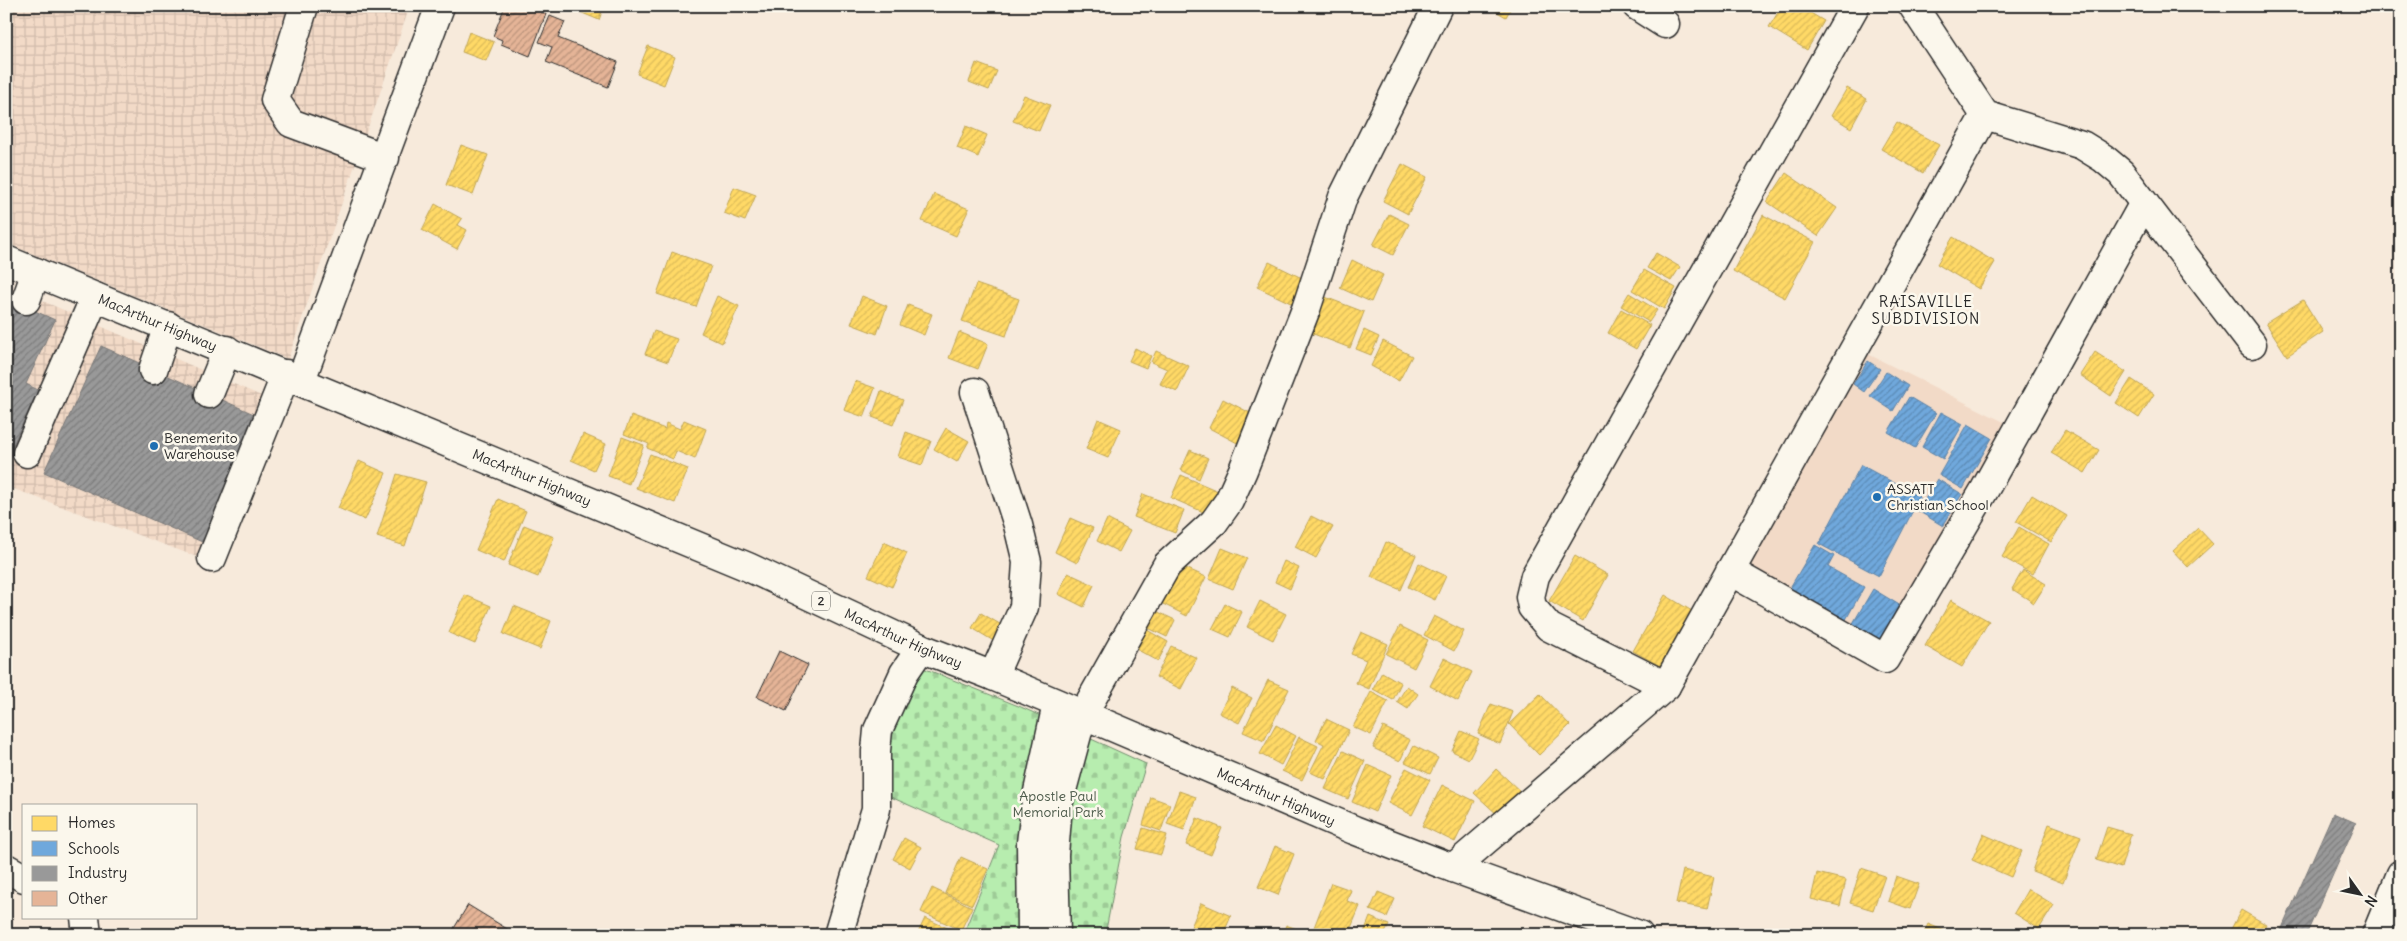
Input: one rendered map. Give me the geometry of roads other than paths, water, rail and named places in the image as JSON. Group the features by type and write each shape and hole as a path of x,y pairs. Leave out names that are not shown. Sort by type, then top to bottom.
{"main road":[{"path":"304,6 275,100 291,123 385,158"},
{"path":"212,558 293,377 385,158 440,6"},
{"path":"1057,762 1167,565 1214,522 1229,501 1306,309 1343,197 1438,6"},
{"path":"1637,6 1665,24"},
{"path":"1666,686 1549,627 1532,608 1531,589 1535,576 1855,6"},
{"path":"1913,6 1985,116 2082,145 2103,158 2121,173 2252,344"},
{"path":"1453,868 1666,686 1985,116"},
{"path":"1730,571 1885,659 1985,489 2144,204"},
{"name":"MacArthur Highway","path":"6,260 748,566 921,648 993,676 1082,716 1354,830 1639,935"},
{"path":"26,300 36,272"},
{"path":"27,453 95,297"},
{"path":"154,370 168,326"},
{"path":"208,394 227,350"},
{"path":"975,392 1018,525 1027,562 1024,607 993,676"},
{"path":"838,935 876,809 878,730 904,673 921,648"},
{"path":"1032,935 1031,843 1047,803 1057,762 1057,704"},
{"path":"1047,803 1054,855 1056,935"},
{"path":"6,868 22,877"},
{"path":"2376,935 2401,874"},
{"path":"85,918 87,935"}],"place":[{"name":"Benemerito Warehouse","path":"154,446"},
{"name":"ASSATT Christian School","path":"1877,497"}],"district":[{"name":"RAISAVILLE SUBDIVISION","path":"1926,310"}],"park label":[{"name":"Apostle Paul Memorial Park","path":"1058,804"}]}
